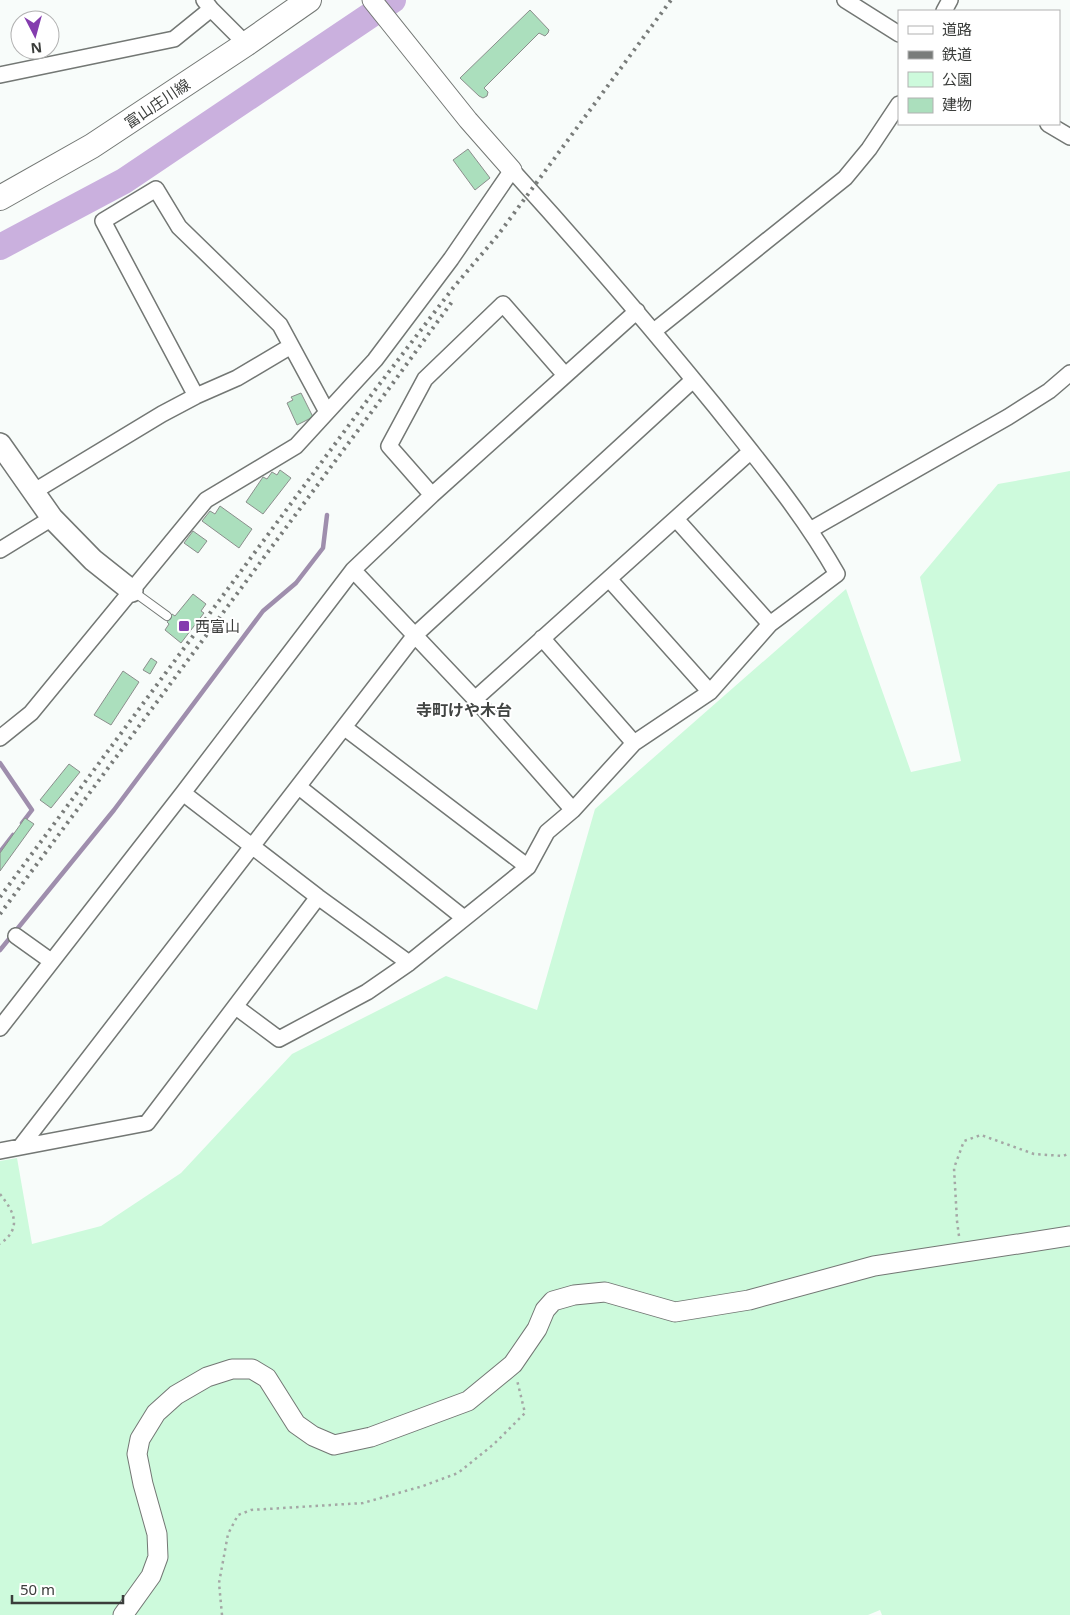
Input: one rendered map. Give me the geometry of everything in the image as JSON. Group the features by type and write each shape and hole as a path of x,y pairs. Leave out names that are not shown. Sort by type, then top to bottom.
{"main road":[{"name":"富山庄川線","path":"0,198 92,146 246,44 308,0"},
{"path":"0,444 52,518 93,560 132,591"}],"street":[{"path":"236,1007 279,1038 367,992 409,963 528,867 547,832 573,810 634,743 710,692 770,624 837,574 810,530 751,451 654,331 468,120 372,0"},
{"path":"845,0 898,33"},
{"path":"0,75 174,39 207,5 246,44"},
{"path":"654,331 845,178 869,149 898,106"},
{"path":"1050,125 1070,137"},
{"path":"0,738 31,712 206,500 296,446 375,360 451,259 512,170"},
{"path":"196,396 103,220 156,189 179,227 280,325 327,412"},
{"path":"432,495 389,446 425,379 503,304 565,375"},
{"path":"0,1028 183,794 353,570 432,495 637,311"},
{"path":"33,492 162,414 196,396 237,378 291,346"},
{"path":"810,530 1008,417 1050,391 1070,373"},
{"path":"21,1146 415,635 693,380"},
{"path":"475,699 751,451"},
{"path":"0,550 52,518"},
{"path":"676,519 770,624"},
{"path":"353,570 475,699 573,810"},
{"path":"608,579 710,692"},
{"path":"542,638 634,743"},
{"path":"345,728 528,867"},
{"path":"299,787 464,918"},
{"path":"183,794 318,897 409,963"},
{"path":"0,1151 147,1123 318,897"},
{"path":"16,936 51,962"},
{"path":"123,1615 151,1576 158,1558 157,1534 137,1454 140,1439 156,1413 176,1395 206,1377 232,1370 252,1369 267,1378 296,1424 313,1436 334,1445 371,1437 468,1401 513,1364 536,1330 545,1310 553,1301 574,1295 605,1292 675,1312 748,1300 874,1266 1070,1236"}],"lane":[{"path":"132,591 167,616"}],"path":[{"path":"962,1254 957,1221 954,1168 964,1141 981,1135 1034,1154 1063,1156 1070,1153"},
{"path":"0,1194 11,1207 15,1223 10,1236 0,1244"},
{"path":"222,1615 219,1584 228,1534 238,1515 251,1510 363,1503 422,1486 458,1473 494,1444 525,1413 513,1364"}],"green space":[{"path":"1070,471 1070,1615 882,1615 880,1610 868,1615 0,1615 0,1161 17,1158 32,1244 101,1226 181,1173 292,1054 446,976 537,1010 595,809 846,589 911,772 961,761 920,577 998,484"}],"building":[{"path":"530,10 549,30 548,33 545,36 539,33 484,88 488,92 487,96 483,98 479,96 460,78"},
{"path":"468,149 490,178 475,190 453,160"},
{"path":"301,393 313,417 297,425 287,403 293,400 291,397"},
{"path":"280,470 291,478 263,514 246,502 263,477 267,479 272,472 277,475"},
{"path":"220,506 252,529 239,548 202,521 210,511 215,514"},
{"path":"193,531 207,541 198,553 184,543"},
{"path":"193,594 206,604 201,611 204,613 181,643 165,630 172,614 175,616"},
{"path":"151,658 157,662 150,674 143,670"},
{"path":"123,671 139,682 111,725 94,715"},
{"path":"69,764 80,772 51,808 40,800"},
{"path":"25,818 34,824 0,871 0,853"}],"waterway":[{"path":"0,247 124,181 393,0"},
{"path":"0,950 114,810 263,611 296,583 323,548 327,515"},
{"path":"0,763 32,810 22,823"},
{"path":"0,852 13,835"}],"railway":[{"path":"0,897 372,394 453,288 498,235 671,0"},
{"path":"0,914 454,299"}],"place":[{"name":"西富山","path":"184,626"}],"district":[{"name":"寺町けや木台","path":"464,710"}]}
